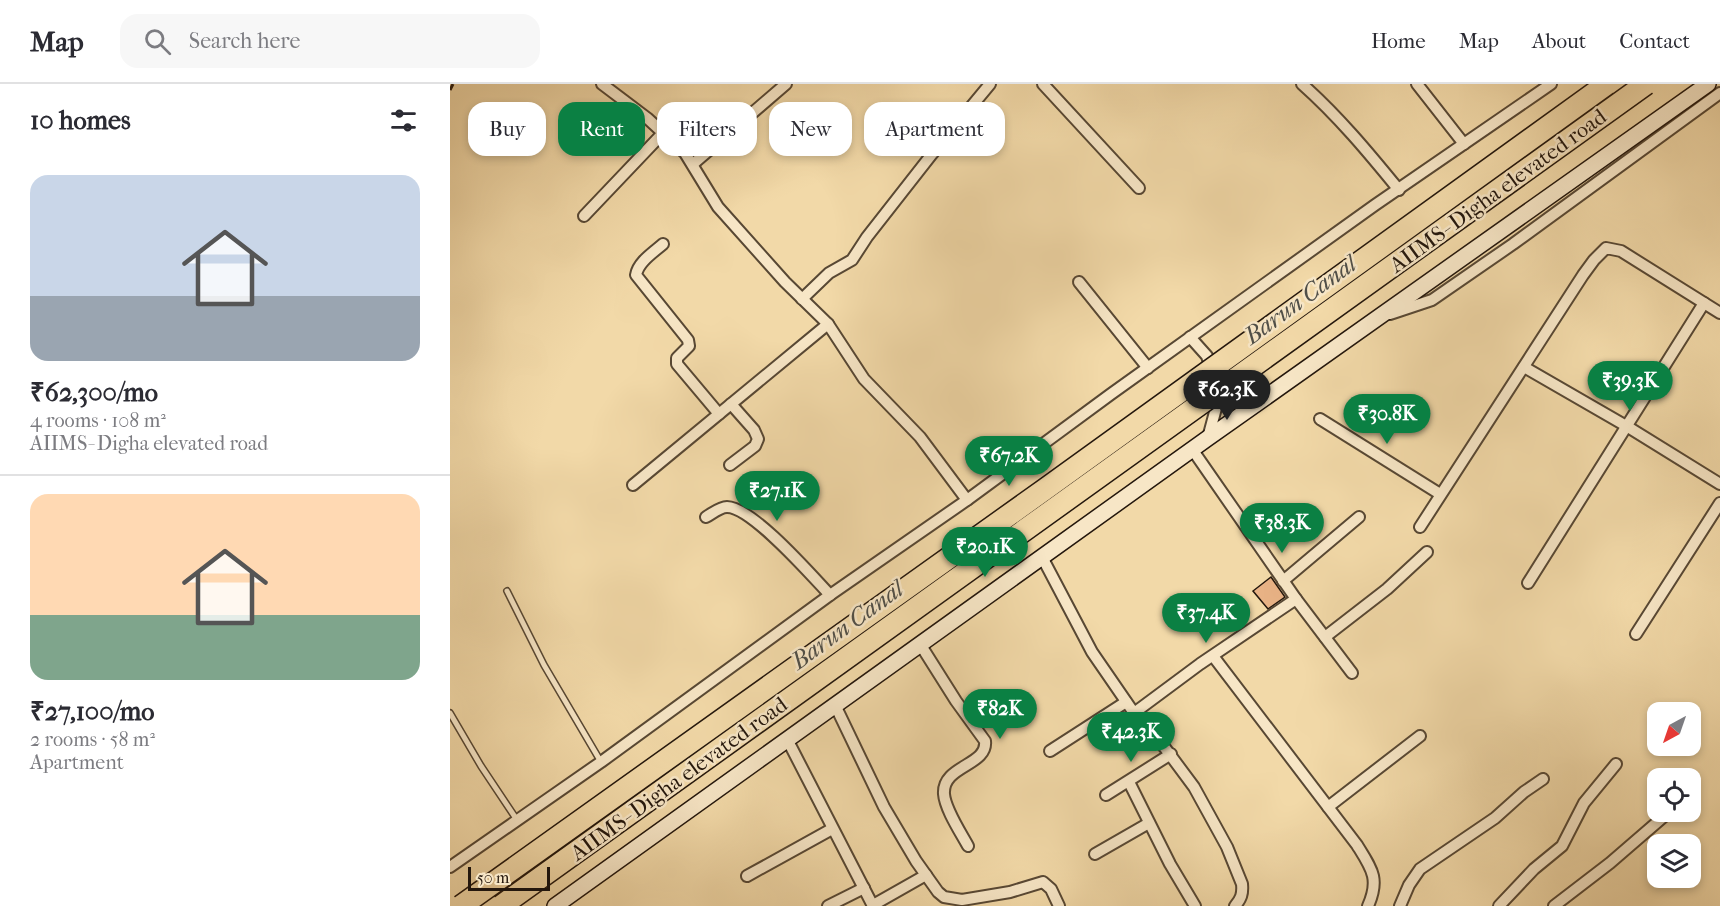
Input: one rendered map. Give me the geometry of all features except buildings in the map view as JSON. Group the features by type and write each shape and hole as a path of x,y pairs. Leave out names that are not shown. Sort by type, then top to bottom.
{"highway":[{"name":"AIIMS- Digha elevated road","path":"461,906 1607,84"},
{"name":"AIIMS- Digha elevated road","path":"501,906 1646,84"}],"street":[{"path":"602,84 657,128"},
{"path":"693,164 786,84"},
{"path":"802,299 829,273 852,260 867,237 932,154 990,84"},
{"path":"1043,84 1139,188"},
{"path":"1302,84 1351,131 1399,190"},
{"path":"1417,84 1464,144"},
{"path":"450,867 601,762 830,595 967,500 1190,337 1551,84"},
{"path":"555,906 1192,449 1708,84"},
{"path":"1377,318 1432,300 1513,244 1720,93"},
{"path":"584,216 657,139"},
{"path":"687,156 718,207 802,299 828,324 864,379 920,437 967,500"},
{"path":"663,244 642,263 636,274 688,340 688,346 677,358 677,364 719,414"},
{"path":"1420,527 1583,275 1606,248 1621,251 1720,313"},
{"path":"1079,282 1148,368"},
{"path":"1528,583 1704,303"},
{"path":"633,485 828,324"},
{"path":"1190,337 1207,356 1219,397 1208,438"},
{"path":"1524,367 1720,484"},
{"path":"730,465 754,446 758,439 754,430 731,404"},
{"path":"1320,419 1440,494"},
{"path":"1192,449 1296,599 1352,673"},
{"path":"1636,634 1720,503"},
{"path":"706,517 725,507 745,514 777,540 830,595"},
{"path":"1283,580 1359,517"},
{"path":"1325,637 1387,589 1427,552"},
{"path":"1042,557 1092,652 1134,713 1170,754 1194,788 1227,847 1242,884 1241,899 1234,906"},
{"path":"1134,713 1296,599"},
{"path":"920,644 956,701 985,741 986,746 979,757 954,773 948,779 944,790 946,804 968,846"},
{"path":"1213,656 1357,845 1372,871 1375,888 1368,906"},
{"path":"1050,751 1126,702"},
{"path":"835,705 884,807 926,876 944,897 962,900 1010,892 1043,882 1051,889 1059,906"},
{"path":"1328,807 1420,736"},
{"path":"787,739 873,906 926,876"},
{"path":"1107,795 1170,754"},
{"path":"1499,906 1527,876 1562,846 1584,803 1616,764"},
{"path":"1400,906 1413,878 1420,869 1495,818 1524,792 1543,779"},
{"path":"1129,782 1170,864 1195,906"},
{"path":"1554,906 1610,863 1657,822"},
{"path":"1095,854 1149,824"},
{"path":"747,876 832,829"},
{"path":"828,906 864,888"}],"lane":[{"path":"507,591 544,665 601,762"},
{"path":"450,713 481,766 517,820"}],"railway":[{"path":"450,90 453,84"}],"water label":[{"name":"Barun Canal","path":"1300,300"},
{"name":"Barun Canal","path":"847,625"}]}
